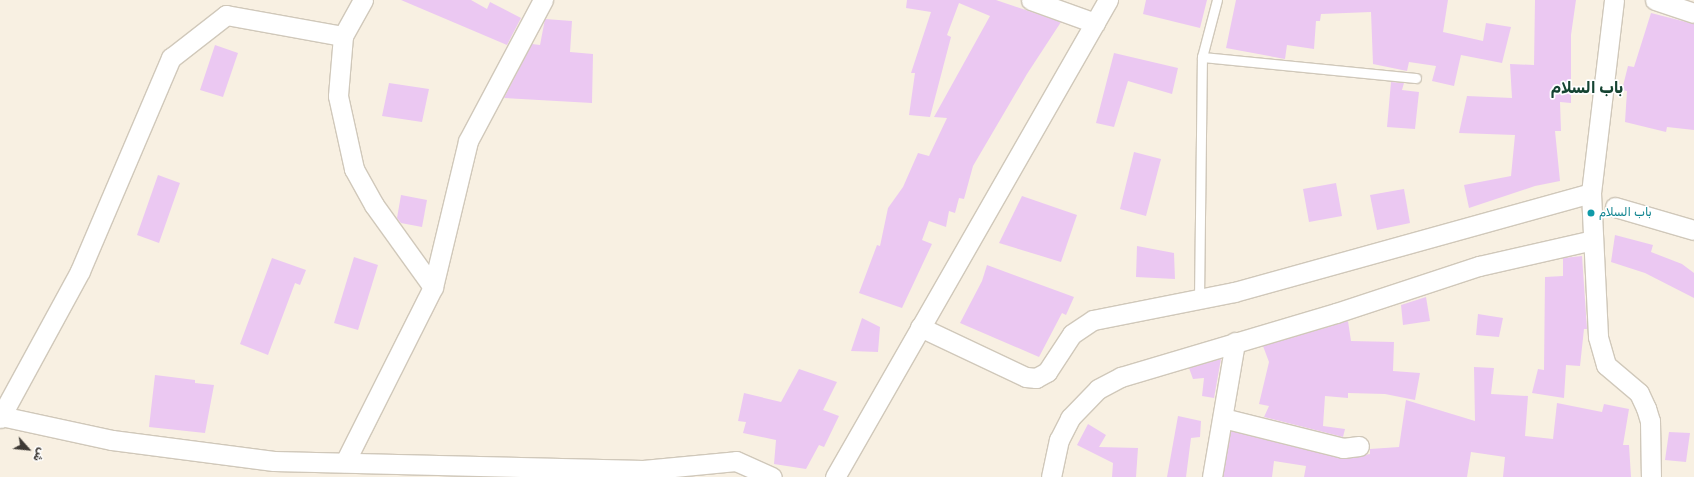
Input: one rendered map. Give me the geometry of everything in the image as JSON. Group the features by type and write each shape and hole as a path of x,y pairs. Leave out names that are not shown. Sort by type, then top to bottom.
{"street":[{"path":"363,0 343,36 338,96 354,169 374,205 434,287"},
{"path":"345,462 434,287 468,141 543,0"},
{"path":"1031,0 1095,23"},
{"path":"835,477 920,326 1108,0"},
{"path":"1614,0 1591,193 1601,356 1606,366 1640,393 1650,421 1651,477"},
{"path":"1655,0 1694,13"},
{"path":"343,36 226,14 171,58 80,271 1,417 79,434 148,446 274,461 345,462 461,472 643,470 736,461 772,477"},
{"path":"920,326 1026,377 1036,378 1047,372 1072,334 1093,320 1234,292 1591,193"},
{"path":"1615,207 1694,230"},
{"path":"1051,477 1064,428 1079,407 1098,389 1121,377 1154,365 1235,342 1479,266 1593,240"},
{"path":"1212,477 1235,342"},
{"path":"1223,418 1343,448 1359,446"}],"lane":[{"path":"1199,299 1202,57 1217,0"},
{"path":"1202,57 1416,78"}],"building":[{"path":"401,0 471,0 487,9 490,2 521,18 507,45"},
{"path":"907,0 996,0 1061,22 1027,74 973,166 964,199 959,198 955,213 949,211 946,227 929,221 922,240 932,244 902,308 859,293 877,245 880,246 888,208 903,187 918,153 929,156 947,118 934,117 990,16 959,3 947,35 951,37 930,117 909,115 915,73 911,73 931,12 906,8"},
{"path":"1146,0 1207,0 1200,28 1143,14"},
{"path":"1236,0 1448,0 1443,32 1483,41 1486,23 1511,27 1502,63 1461,55 1454,86 1432,81 1436,66 1409,62 1407,71 1373,64 1371,12 1321,14 1320,21 1316,21 1314,49 1287,45 1285,59 1226,48"},
{"path":"1535,0 1576,0 1571,35 1571,103 1560,102 1561,131 1555,131 1560,181 1535,186 1469,208 1464,185 1511,176 1515,135 1459,133 1467,96 1512,98 1510,64 1534,65"},
{"path":"1651,13 1694,24 1694,130 1667,127 1666,132 1625,122 1627,91 1622,90 1628,66 1634,67"},
{"path":"545,19 572,21 570,52 593,54 592,103 504,98 532,44 540,45"},
{"path":"215,45 238,53 223,97 200,90"},
{"path":"1114,53 1178,68 1172,94 1128,81 1114,127 1096,123"},
{"path":"1391,82 1404,83 1402,90 1419,92 1415,129 1387,127"},
{"path":"389,83 429,89 422,122 382,116"},
{"path":"1134,152 1161,159 1146,216 1120,209"},
{"path":"158,175 180,183 159,243 137,235"},
{"path":"1336,183 1342,216 1309,222 1303,189"},
{"path":"1404,189 1410,223 1377,230 1370,195"},
{"path":"401,195 427,200 422,227 401,223 397,218"},
{"path":"1022,196 1077,215 1061,262 999,243"},
{"path":"1615,235 1653,245 1651,252 1682,264 1694,273 1694,298 1645,273 1611,262"},
{"path":"1137,246 1174,253 1175,279 1136,277"},
{"path":"1582,256 1587,329 1584,329 1580,366 1566,365 1564,398 1532,393 1538,369 1544,370 1545,277 1563,276 1563,258"},
{"path":"354,257 378,265 358,330 334,323"},
{"path":"272,258 306,270 300,285 295,283 268,355 240,344"},
{"path":"987,265 1074,297 1066,315 1062,313 1039,357 960,323 982,281"},
{"path":"1426,297 1430,321 1403,325 1401,305"},
{"path":"1478,314 1503,318 1499,337 1476,335"},
{"path":"862,318 880,327 878,352 851,351"},
{"path":"1348,321 1351,341 1394,342 1393,371 1420,373 1415,400 1385,394 1348,393 1348,398 1325,396 1323,426 1345,429 1343,437 1264,417 1269,406 1259,404 1269,362 1263,346"},
{"path":"1221,359 1214,398 1202,396 1204,378 1193,379 1189,368"},
{"path":"1474,367 1494,368 1491,394 1528,396 1525,436 1553,439 1557,403 1602,412 1604,404 1629,409 1623,445 1629,445 1631,477 1503,477 1505,457 1471,452 1467,477 1304,477 1306,466 1274,461 1272,477 1223,477 1231,431 1344,459 1370,454 1370,449 1399,447 1406,400 1475,421"},
{"path":"799,369 837,382 823,410 839,416 824,447 819,445 806,469 774,464 776,440 743,433 746,422 738,421 744,393 781,402"},
{"path":"155,375 195,380 195,383 214,385 205,433 149,427"},
{"path":"1178,416 1201,421 1200,437 1191,438 1186,477 1167,477"},
{"path":"1088,424 1106,435 1099,447 1138,448 1136,477 1112,477 1113,463 1077,445"},
{"path":"1669,432 1690,433 1686,462 1665,460"}],"place":[{"name":"باب السلام","path":"1591,213"}],"district":[{"name":"باب السلام","path":"1587,88"}]}
